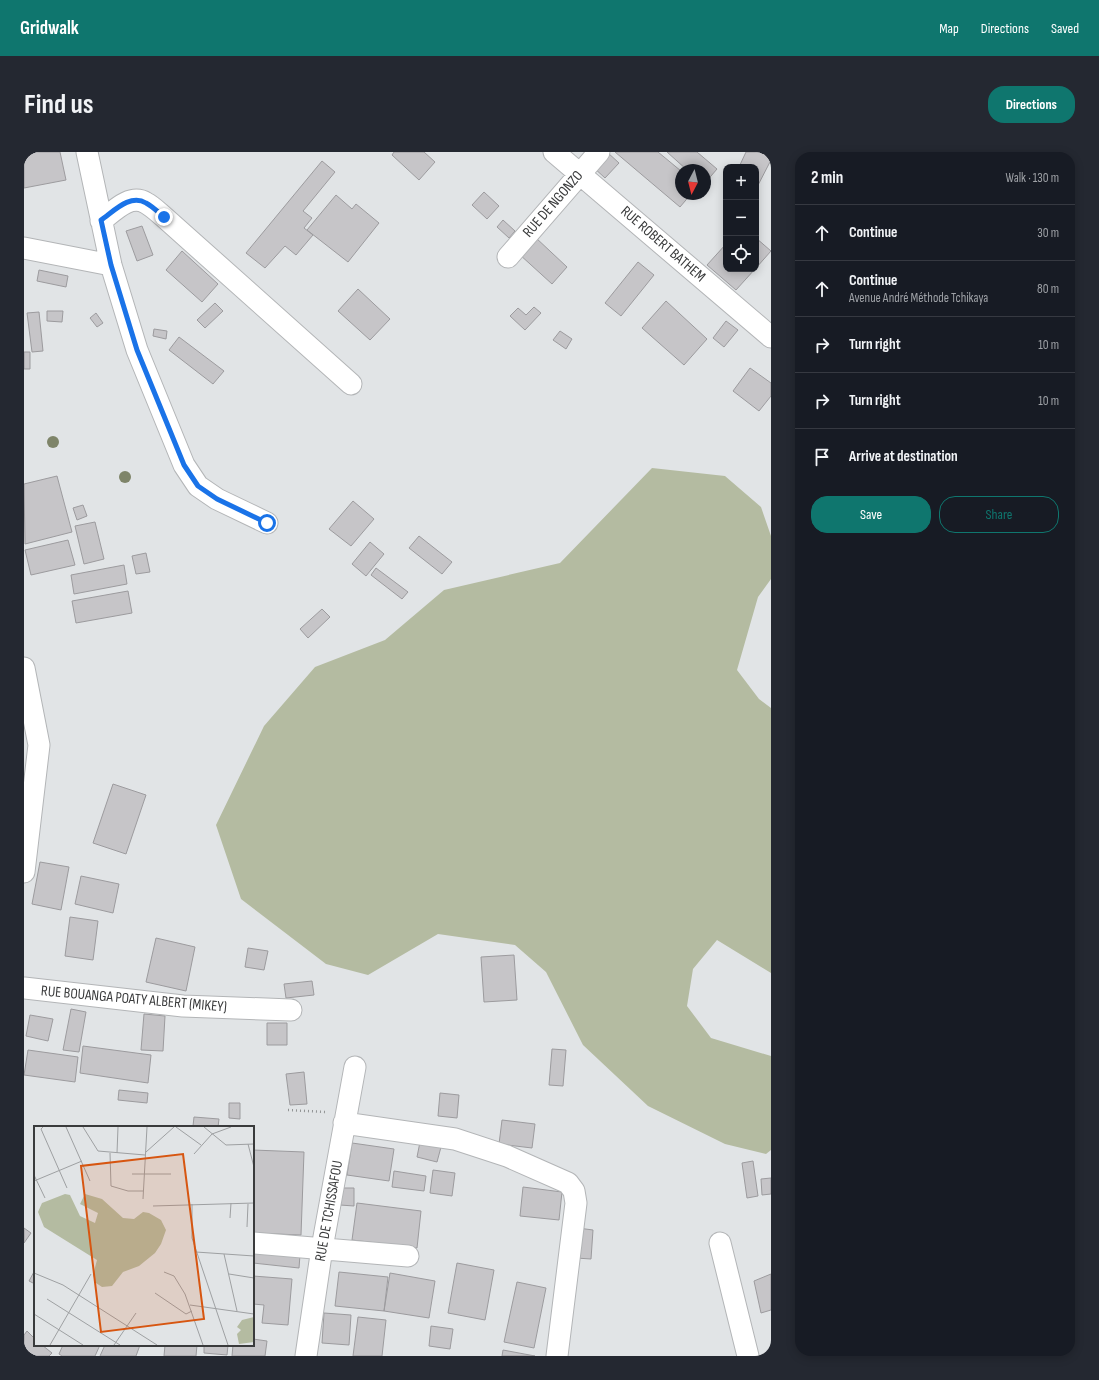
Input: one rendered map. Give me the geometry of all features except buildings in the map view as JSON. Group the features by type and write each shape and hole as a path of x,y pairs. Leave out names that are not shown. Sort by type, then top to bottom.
{"street":[{"path":"87,152 111,265 137,350 184,465 198,486 217,499 267,523"},
{"name":"RUE ROBERT BATHEM","path":"554,152 771,337"},
{"name":"RUE DE NGONZO","path":"508,257 599,152"},
{"path":"101,220 125,203 139,200 145,202 164,217 351,384"},
{"path":"24,248 111,265"},
{"path":"24,668 39,745 24,872"},
{"name":"RUE BOUANGA POATY ALBERT (MIKEY)","path":"24,988 183,1006 291,1010"},
{"name":"RUE DE TCHISSAFOU","path":"306,1356 322,1248 355,1067"},
{"path":"345,1118 455,1139 507,1156 568,1183 574,1191 576,1203 557,1356"},
{"path":"254,1243 408,1256"},
{"path":"720,1244 748,1356"}],"path":[{"path":"288,1110 345,1118"}],"green space":[{"path":"652,468 725,476 761,507 771,536 771,579 758,597 737,670 759,699 771,708 771,973 717,940 693,969 687,1006 711,1038 771,1056 771,1150 766,1154 725,1144 648,1106 583,1045 546,972 515,945 438,934 368,975 326,964 241,899 216,825 264,726 315,667 385,640 444,590 560,563"}],"route":[{"path":"164,217 145,202 139,200 125,203 101,220 111,265 137,350 184,465 198,486 217,499 267,523"}]}
